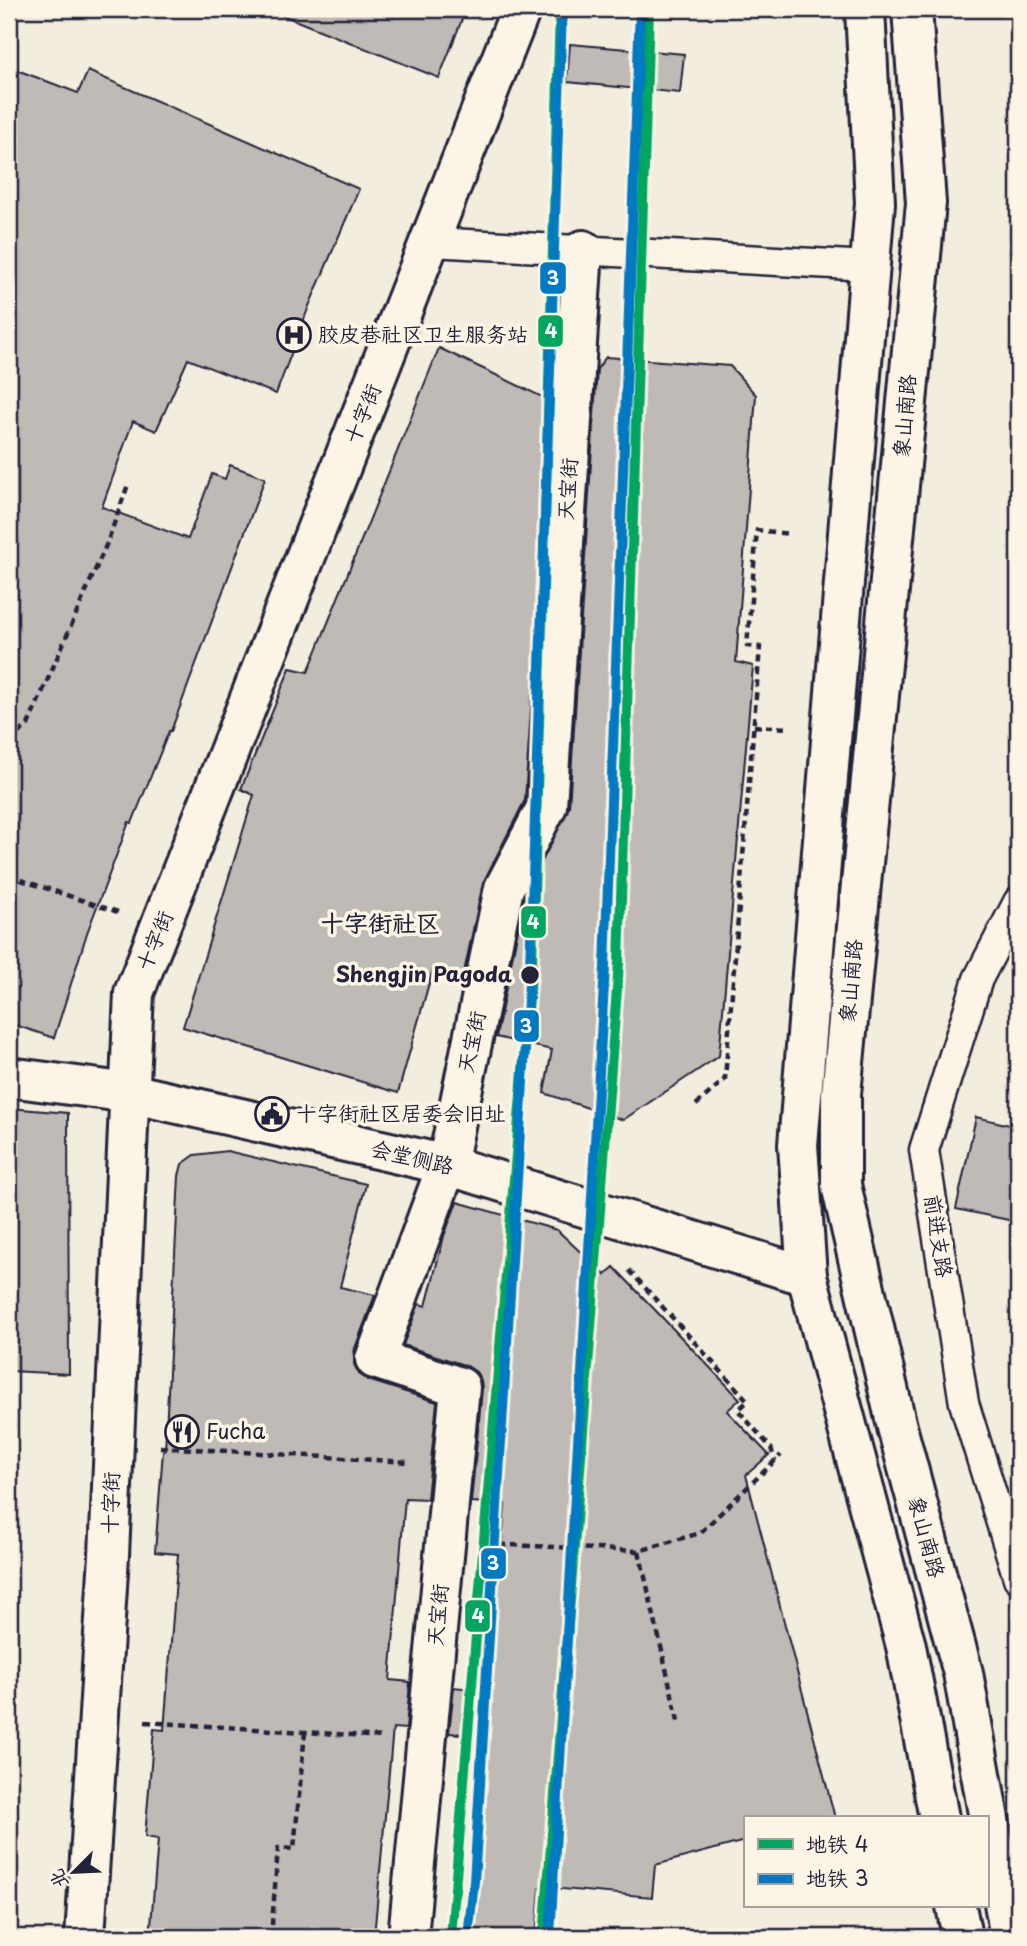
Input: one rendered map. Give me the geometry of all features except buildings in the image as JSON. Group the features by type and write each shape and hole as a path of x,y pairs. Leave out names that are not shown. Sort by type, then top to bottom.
{"street":[{"name":"十字街","path":"85,1937 113,1445 134,993 522,9"},
{"name":"象山南路","path":"865,9 875,203 798,1145 807,1276 906,1646 939,1816"},
{"name":"象山南路","path":"912,9 926,203 841,1094 841,1185 897,1427 963,1673 1010,1937"},
{"name":"天宝街","path":"408,1937 460,1387 375,1359 447,1165 504,888 547,806 583,250"},
{"name":"会堂侧路","path":"9,1077 130,1093 447,1165 807,1276"},
{"path":"956,1908 962,1937"}],"lane":[{"path":"431,242 870,266"},
{"name":"前进支路","path":"1018,902 978,979 924,1150 964,1403 1018,1578"}],"path":[{"path":"9,741 28,725 107,543 129,482"},
{"path":"696,1105 725,1080 760,648 747,646 757,530 790,534"},
{"path":"9,876 161,926"},
{"path":"629,1269 748,1401 738,1410 771,1448 775,1461"},
{"path":"113,1445 452,1465"},
{"path":"445,1543 639,1551 700,1533 781,1455"},
{"path":"639,1551 679,1725"},
{"path":"139,1721 427,1740"},
{"path":"271,1937 278,1849 294,1849 304,1732"}],"metro line":[{"name":"4","path":"451,1937 532,962 560,9"},
{"name":"3","path":"468,1937 474,1882 530,967 562,9"},
{"name":"3","path":"550,1937 605,967 640,9"},
{"name":"4","path":"544,1937 619,963 649,9"}],"place":[{"name":"胶皮巷社区卫生服务站","path":"294,335"},
{"name":"Shengjin Pagoda","path":"530,975"},
{"name":"十字街社区居委会旧址","path":"272,1114"},
{"name":"Fucha","path":"182,1432"}],"district":[{"name":"十字街社区","path":"380,924"}]}
